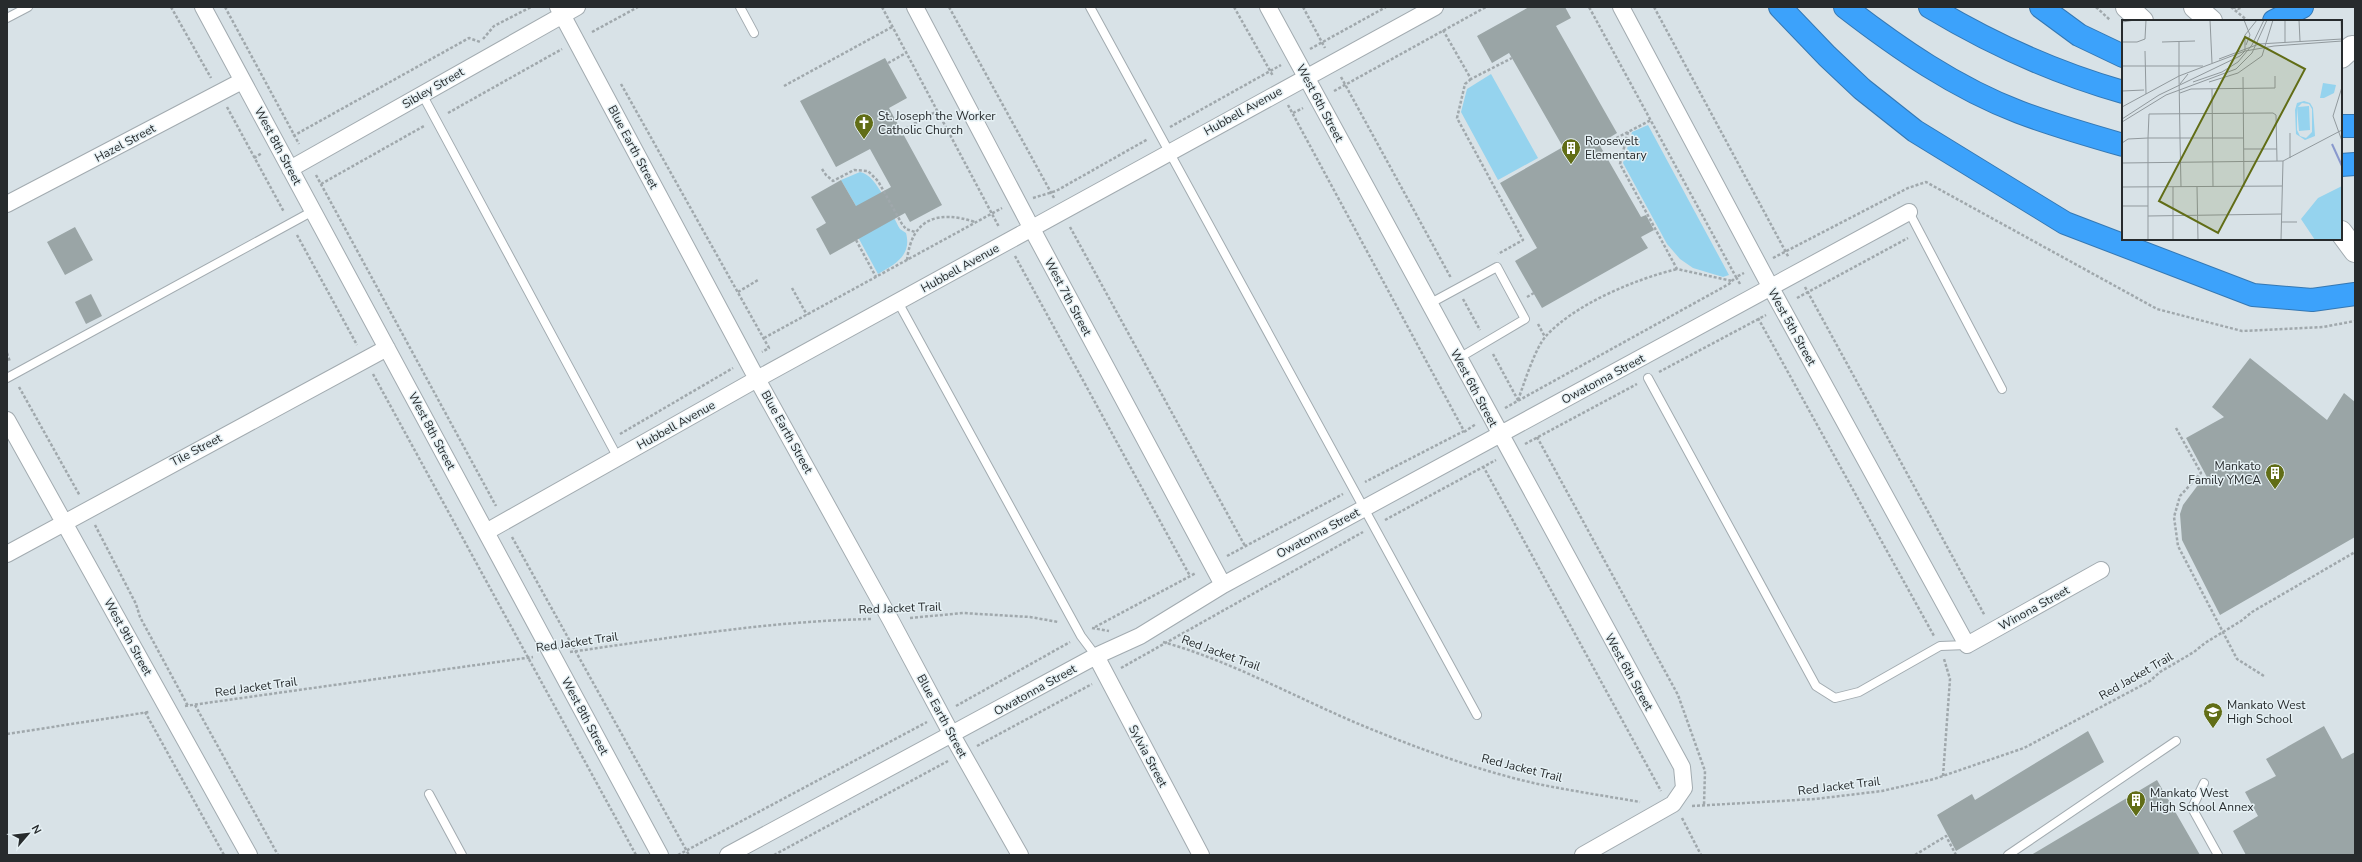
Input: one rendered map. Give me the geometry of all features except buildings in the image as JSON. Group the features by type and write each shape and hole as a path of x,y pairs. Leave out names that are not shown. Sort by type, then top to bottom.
{"highway":[{"path":"1780,7 1827,56 1862,89 1915,131 2065,223 2253,295 2312,300 2355,294"},
{"path":"1845,7 1887,39 1954,81 2018,112 2122,145"},
{"path":"1930,7 1970,31 2038,62 2122,92"},
{"path":"2041,7 2079,35 2122,56"},
{"path":"2276,20 2302,7"},
{"path":"2342,126 2355,126"},
{"path":"2342,165 2355,164"}],"main road":[{"path":"2127,7 2141,20"},
{"path":"2195,7 2210,20"},
{"path":"2342,155 2355,172"},
{"path":"2342,233 2355,251"}],"street":[{"name":"West 8th Street","path":"203,7 660,855"},
{"name":"Sibley Street","path":"290,169 422,94 561,11 577,7"},
{"name":"West 7th Street","path":"915,7 1223,585"},
{"name":"West 6th Street","path":"1268,7 1459,358 1499,435 1682,768 1684,788 1672,806"},
{"name":"Hubbell Avenue","path":"486,532 758,379 1032,229 1306,76 1435,7"},
{"name":"West 5th Street","path":"1621,7 1771,288 1967,645"},
{"name":"Blue Earth Street","path":"561,11 747,360 890,619 962,754 1020,855"},
{"name":"Hazel Street","path":"7,204 242,81"},
{"name":"Owatonna Street","path":"728,855 1096,656 1140,636 1223,585 1798,274 1909,212"},
{"name":"Tile Street","path":"7,554 64,521 387,348"},
{"name":"West 9th Street","path":"7,420 249,855"},
{"name":"Winona Street","path":"1967,645 2101,570"},
{"name":"Sylvia Street","path":"1096,656 1201,855"},
{"path":"1583,855 1672,806"}],"lane":[{"path":"7,18 28,7"},
{"path":"740,7 754,33"},
{"path":"1090,7 1477,715"},
{"path":"422,94 618,458"},
{"path":"10,376 313,211"},
{"path":"1909,212 2002,389"},
{"path":"1429,304 1497,267 1525,319 1459,358"},
{"path":"898,302 1075,625 1096,656"},
{"path":"1648,378 1816,686 1835,698 1859,692 1940,646 1967,645"},
{"path":"2008,855 2176,741"},
{"path":"2204,783 2192,808 2218,855"},
{"path":"429,794 462,855"}],"path":[{"path":"172,7 636,855"},
{"path":"225,7 495,507 689,855"},
{"path":"254,158 469,38 480,42 494,26 531,7"},
{"path":"321,184 638,7"},
{"path":"882,7 992,213 1190,576"},
{"path":"949,7 1245,546"},
{"path":"1303,7 1678,695 1705,771 1704,806"},
{"path":"764,338 992,213 1018,202 1051,192 1386,7"},
{"path":"1292,113 1486,7"},
{"path":"1590,7 1736,277 1732,282 1464,431 1664,796 1672,806 1702,855"},
{"path":"1654,7 1993,630"},
{"path":"2232,7 2238,9 2242,7"},
{"path":"2232,7 2247,20"},
{"path":"588,26 596,39"},
{"path":"784,86 892,27"},
{"path":"1443,30 1471,79"},
{"path":"888,63 906,53"},
{"path":"1491,258 1524,240 1457,118 1465,84 1471,79 1512,58"},
{"path":"609,441 769,348 619,80"},
{"path":"901,131 937,110"},
{"path":"1603,146 1651,120"},
{"path":"1628,132 1620,164 1677,268"},
{"path":"822,169 833,181 854,170 868,171 878,181 902,224 906,229 915,232"},
{"path":"907,260 915,232 927,221 944,216 953,216 976,222"},
{"path":"774,855 1167,644 1374,525 1919,232"},
{"path":"856,240 876,277"},
{"path":"1518,401 1528,372 1545,337 1571,315 1615,290 1654,274 1677,268 1732,282"},
{"path":"1452,279 1458,275"},
{"path":"738,292 758,280"},
{"path":"792,288 807,315"},
{"path":"7,353 10,376 87,509 136,604 140,618 188,706"},
{"path":"2176,428 2202,474 2180,496 2174,517 2178,546 2237,659 2264,676"},
{"path":"457,528 502,503"},
{"name":"Red Jacket Trail","path":"7,734 145,712 726,630 813,621 890,619 963,613 1030,617 1140,636 1190,650 1263,679 1365,726 1449,759 1537,783 1672,806 1704,806 1815,799 1882,791 1944,776 2024,748 2150,681 2160,672 2252,612 2306,581 2319,571 2355,552"},
{"path":"1940,646 1950,679 1944,776"},
{"path":"195,705 278,855"},
{"path":"145,712 224,855"},
{"path":"1915,855 1946,836 1956,855"}],"shaded area":[{"path":"1491,74 1538,158 1498,180 1461,112 1467,89"},
{"path":"1648,125 1729,275 1723,277 1693,268 1680,259 1667,244 1623,163 1632,132"},
{"path":"860,172 873,180 900,229 906,233 907,248 901,258 896,263 878,274 859,239 856,206 841,180"}],"place":[{"name":"St. Joseph the Worker Catholic Church","path":"864,140"},
{"name":"Roosevelt Elementary","path":"1571,165"},
{"name":"Mankato Family YMCA","path":"2275,490"},
{"name":"Mankato West High School","path":"2213,729"},
{"name":"Mankato West High School Annex","path":"2136,817"}]}
